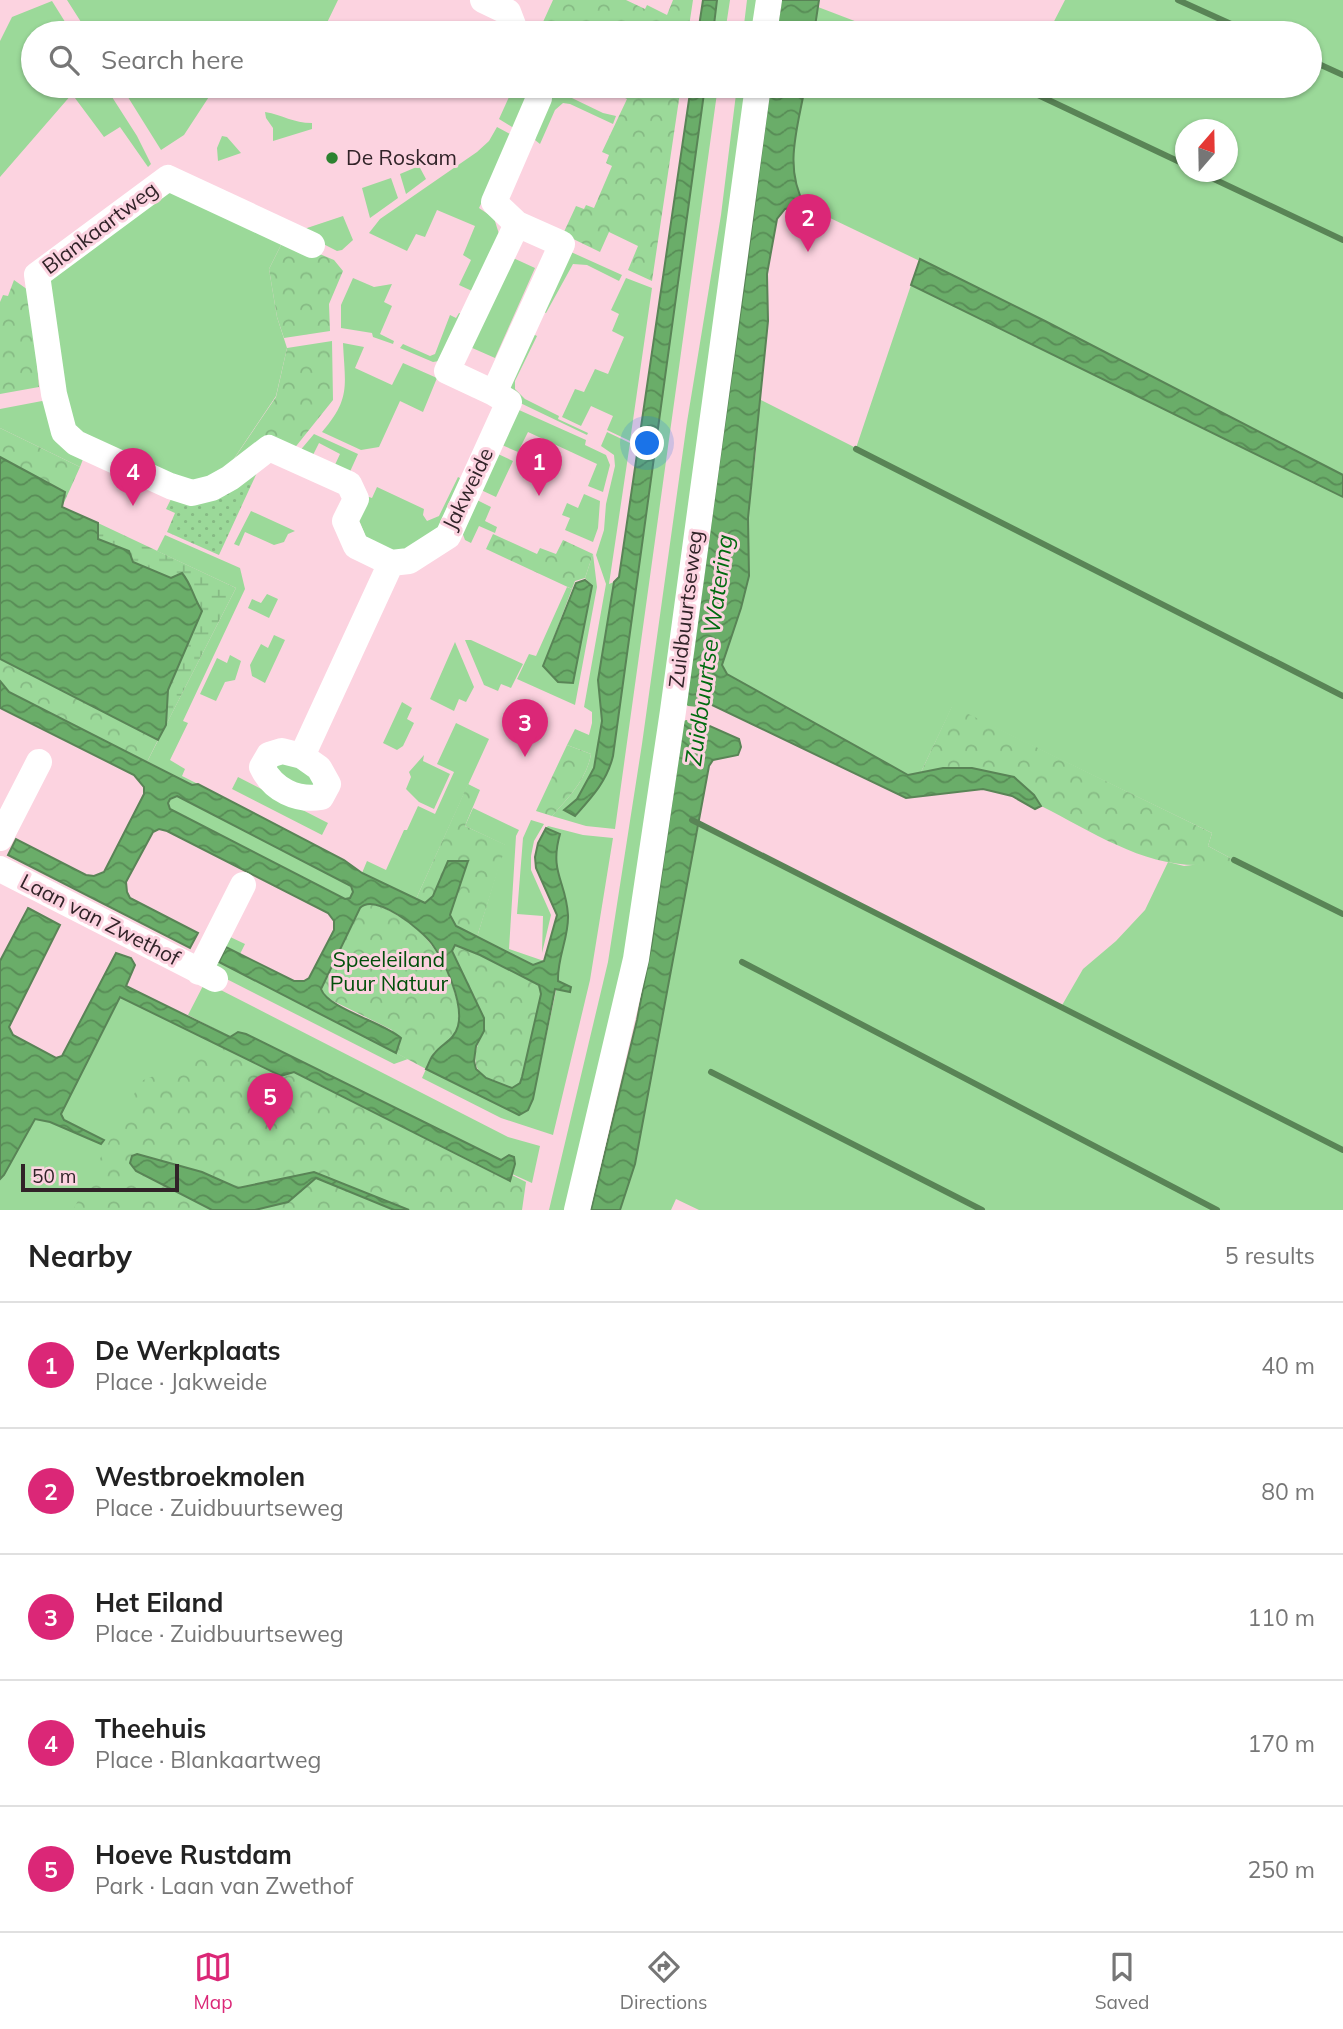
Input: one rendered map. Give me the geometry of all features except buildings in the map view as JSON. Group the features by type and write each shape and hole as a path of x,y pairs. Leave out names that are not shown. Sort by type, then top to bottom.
{"street":[{"path":"483,0 508,12 511,21"},
{"path":"766,21 769,0"},
{"path":"517,224 447,371 494,393 562,244 517,224 494,202 539,98"},
{"name":"Zuidbuurtseweg","path":"577,1210 636,959 756,98"},
{"name":"Blankaartweg","path":"312,245 168,178 37,275 54,394 64,432 76,443 170,486 192,493 212,488 230,478 269,448 349,484 356,499 345,521 356,546 391,563"},
{"name":"Jakweide","path":"391,563 409,561 448,536 509,402 494,393"},
{"path":"302,756 391,563"},
{"path":"0,838 39,762"},
{"name":"Laan van Zwethof","path":"0,869 207,975 243,885"}],"green space":[{"path":"67,0 338,0 328,21 80,21"},
{"path":"553,0 626,0 645,9 647,5 667,15 673,0 693,0 690,21 543,21"},
{"path":"717,0 730,0 727,21 714,21"},
{"path":"747,0 761,0 758,21 744,21"},
{"path":"1065,0 1343,0 1343,475 1045,321 805,206 794,177 794,147 803,98 1322,98 1322,21 1054,21"},
{"path":"52,1 64,21 21,21 21,98 69,98 0,177 0,41 12,17"},
{"path":"818,7 855,21 816,21"},
{"path":"75,98 113,98 151,164 148,167 120,127 104,137"},
{"path":"128,98 208,98 184,135 161,150"},
{"path":"509,98 527,98 517,130 499,119"},
{"path":"544,98 572,98 603,113 616,116 613,124 563,103 555,110 540,144 535,140"},
{"path":"625,98 679,98 652,281 628,270 638,246 609,232 600,252 563,234 576,206 594,208 612,166 606,163 609,155 602,152 627,99"},
{"path":"703,98 716,98 615,829 586,826 552,816 581,780 591,754 567,745 575,729 589,735 592,723 592,712 584,707 606,584 596,555 604,530 606,504 615,466 614,455 601,446 607,432 630,443 609,584 614,582 598,680 602,721 594,768 577,799 564,810 576,816 603,781 613,756"},
{"path":"736,98 747,98 627,964 569,1210 549,1210 608,962 687,422 721,215"},
{"path":"265,112 312,123 312,129 273,141 273,128"},
{"path":"497,127 514,136 479,208 494,218 499,234 472,291 459,285 471,260 463,255 475,226 437,210 425,237 416,234 407,251 369,233 380,219 477,152 489,141"},
{"path":"222,136 227,137 241,153 218,161 217,148"},
{"path":"419,166 426,179 406,194 400,174"},
{"path":"391,178 398,198 370,218 362,188"},
{"path":"165,187 284,239 269,269 277,317 287,348 276,396 225,472 200,483 174,480 69,431 48,278"},
{"path":"343,216 353,240 342,250 337,251 298,231"},
{"path":"284,239 334,260 343,271 329,304 330,331 284,338 277,317 269,269"},
{"path":"571,252 622,275 619,281 587,265 573,264 546,313 539,310"},
{"path":"511,257 535,268 495,358 470,347"},
{"path":"353,278 374,287 392,284 384,302 392,306 380,334 394,341 393,344 373,337 372,333 341,328 341,305"},
{"path":"626,278 652,288 630,441 607,430 613,416 591,406 581,426 562,417 575,389 584,392 595,369 608,374 624,337 612,331 619,314 611,310"},
{"path":"14,280 31,292 39,387 0,394 0,302 3,295 8,296"},
{"path":"911,285 1343,497 1343,1210 699,1210 676,1199 671,1210 620,1210 699,824 1061,1007 1083,969 1116,941 1145,910 1168,862 1184,866 1234,860 1208,846 1212,833 952,707 921,772 908,775 727,674 722,665 749,576 748,518 759,399 856,448"},
{"path":"459,313 462,314 439,361 433,362 400,348 403,344 430,356 435,354 450,315 456,318"},
{"path":"529,332 537,336 515,381 515,389 525,399 559,416 558,419 588,433 587,435 514,400 508,377"},
{"path":"332,341 333,400 293,450 225,472 276,397 287,348"},
{"path":"343,343 364,347 355,368 392,385 403,363 437,378 423,412 400,401 379,447 361,450 322,432 342,400 345,370"},
{"path":"42,401 47,403 85,454 80,467 0,428 0,409"},
{"path":"519,410 586,440 585,445 606,455 610,465 603,492 588,486 597,464 528,432 518,452 502,445"},
{"path":"0,428 80,467 62,507 64,492 0,457"},
{"path":"314,434 358,454 348,476 333,469 340,454 319,443 311,459 298,453"},
{"path":"498,454 513,461 496,497 481,490"},
{"path":"260,466 219,555 167,532 175,513 166,509 173,495"},
{"path":"458,477 464,480 438,537 401,558 368,542 358,518 366,496 372,498 377,487 424,509 423,515 427,521 439,516"},
{"path":"584,494 600,501 598,528 593,542 565,530 570,518 562,515 567,503 578,508"},
{"path":"477,500 491,507 485,521 497,527 495,533 479,526 471,543 465,540 462,532"},
{"path":"251,511 295,531 288,534 284,542 274,545 245,532 239,546 234,544"},
{"path":"98,523 236,588 166,725 168,690 202,611 180,586 132,562 129,551 98,539"},
{"path":"493,534 537,554 540,548 556,554 563,540 593,554 585,578 575,581 572,589 486,549"},
{"path":"165,535 240,568 245,589 183,721 188,723 170,760 185,769 182,776 198,784 192,785 147,762 236,588 157,551"},
{"path":"593,554 597,587 575,705 517,679 529,654 536,656 567,587 572,589 543,666 592,586 585,578"},
{"path":"267,594 278,599 269,618 248,608 252,599 261,603"},
{"path":"274,635 285,640 265,683 252,676 250,665 261,644 268,648"},
{"path":"465,640 471,640 523,664 511,688 501,684 498,691 484,685"},
{"path":"455,642 474,687 466,702 459,699 454,711 430,699"},
{"path":"230,655 241,661 235,680 225,682 216,701 200,694 217,658 227,663"},
{"path":"0,659 158,740 147,762 9,692 0,681"},
{"path":"402,702 412,708 407,719 414,723 403,746 397,750 383,743"},
{"path":"952,706 1212,833 1208,846 1234,860 1208,865 1158,860 1110,842 1041,806 1034,795 943,768 921,772"},
{"path":"456,723 489,739 416,899 362,873 367,861 386,870 418,806 435,814 454,772 437,764"},
{"path":"567,745 591,754 585,772 576,788 552,816 536,811"},
{"path":"424,755 423,761 450,774 434,809 419,802 406,789 411,777 409,772"},
{"path":"276,759 302,762 320,789 275,778"},
{"path":"238,777 328,823 322,835 232,789"},
{"path":"468,784 480,790 465,826 506,845 477,937 456,926 450,915 468,862 448,861 433,896 425,904 416,899"},
{"path":"177,796 352,886 350,898 345,899 170,809 170,799"},
{"path":"473,808 519,830 516,836 509,949 544,961 533,965 477,937 505,845 465,826"},
{"path":"531,820 544,824 534,841 531,856 531,870 551,915 542,953 543,916 517,914 523,838"},
{"path":"548,826 583,835 613,838 590,980 553,1135 501,1118 422,1078 426,1069 518,1115 533,1099 568,923 567,903 556,858 560,834 546,828"},
{"name":"Speeleiland Puur Natuur","path":"371,903 401,917 425,937 435,949 450,978 458,1006 458,1026 451,1039 433,1054 426,1069 396,1053 399,1045 392,1030 323,996 321,988 360,908"},
{"path":"226,935 245,944 240,954 226,948 219,962 408,1059 394,1064 205,968"},
{"name":"Speeleiland Puur Natuur","path":"455,945 539,985 541,994 522,1077 520,1083 512,1088 490,1080 478,1069 475,1062 484,1031 475,997 452,951"},
{"path":"205,982 508,1137 540,1146 532,1183 512,1174 515,1164 501,1160 246,1034 238,1032 230,1037 188,1015"},
{"path":"120,997 281,1076 77,1210 0,1210 0,1179 35,1119 50,1122 101,1144 103,1140 64,1120 61,1114"},
{"path":"244,1040 526,1182 522,1210 73,1210 141,1081"}],"water":[{"path":"703,0 717,0 714,21 700,21"},
{"path":"781,0 819,0 816,21 778,21"},
{"path":"689,98 703,98 613,756 603,781 575,816 564,810 577,799 594,768 602,721 598,680 614,582 619,577"},
{"name":"Zuidbuurtse Watering","path":"768,98 803,98 793,162 798,191 805,206 785,209 777,219 767,274 768,321 748,518 749,576 722,665 727,674 908,775 943,768 972,768 1014,777 1034,795 1041,806 1035,809 1012,796 983,789 906,798 708,703 705,724 739,739 741,747 738,755 713,760 709,766 635,1164 620,1210 591,1210 637,1020 652,942"},
{"path":"920,259 1343,475 1343,497 911,285"},
{"path":"0,457 65,492 62,507 98,523 98,539 129,551 133,562 171,578 182,573 188,582 202,611 168,690 166,725 158,740 0,659"},
{"path":"585,580 592,586 573,683 558,682 543,666 576,583"},
{"path":"0,681 9,692 192,785 198,784 344,860 362,873 425,903 433,896 448,861 468,861 450,915 456,926 533,965 544,961 557,915 536,868 535,857 538,843 546,828 560,834 556,858 568,915 558,981 571,987 570,992 555,989 533,1099 528,1110 519,1115 426,1069 437,1050 451,1039 456,1031 459,1017 456,995 448,972 432,944 409,922 387,909 367,904 360,908 321,989 334,1003 401,1038 396,1053 219,962 226,947 294,981 304,981 309,978 334,930 334,921 328,913 159,829 153,832 126,882 127,892 130,898 198,933 190,948 8,855 16,839 86,875 94,876 104,872 144,794 144,787 134,775 0,708","holes":["177,796 351,886 353,892 350,898 345,899 170,809 170,799","455,945 539,985 541,994 522,1077 520,1083 512,1088 486,1078 476,1069 476,1046 484,1031 484,1018 452,951"]},
{"path":"28,908 60,925 9,1027 13,1035 56,1058 62,1056 116,953 131,958 135,965 126,986 230,1037 238,1032 246,1034 501,1160 509,1155 514,1157 515,1164 510,1181 294,1072 281,1076 120,997 61,1114 64,1120 104,1140 101,1144 50,1122 35,1119 0,1179 0,961"},
{"path":"137,1154 202,1172 238,1188 314,1172 409,1210 394,1210 316,1178 288,1202 255,1210 212,1210 136,1171 130,1163 132,1156"}],"pier":[{"path":"683,701 688,706 709,708 707,723 686,720 680,723"}],"waterway":[{"path":"1178,0 1224,21"},
{"path":"1322,65 1343,75"},
{"path":"1044,98 1175,160"},
{"path":"1220,182 1343,240"},
{"path":"856,449 1343,696"},
{"path":"692,820 1343,1150"},
{"path":"1234,860 1343,914"},
{"path":"742,962 1217,1210"},
{"path":"711,1072 982,1210"}],"place":[{"name":"De Roskam","path":"332,158"},
{"name":"Westbroekmolen","path":"808,252"},
{"name":"De Werkplaats","path":"539,496"},
{"name":"Theehuis","path":"133,506"},
{"name":"Het Eiland","path":"525,757"},
{"name":"Hoeve Rustdam","path":"270,1131"}]}
